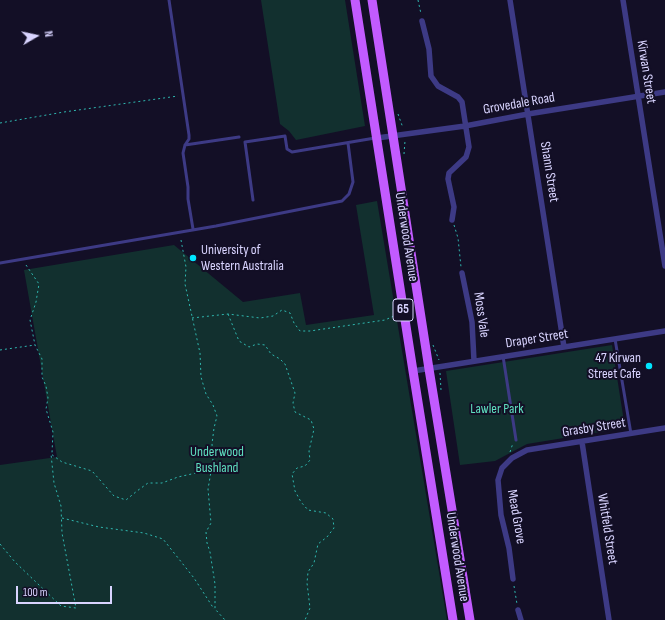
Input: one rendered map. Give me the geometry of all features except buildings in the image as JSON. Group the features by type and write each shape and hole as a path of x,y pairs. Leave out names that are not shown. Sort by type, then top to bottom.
{"main road":[{"name":"Underwood Avenue","path":"355,0 453,620"},
{"name":"Underwood Avenue","path":"372,0 470,620"}],"street":[{"name":"Shann Street","path":"510,0 564,347"},
{"name":"Kirwan Street","path":"623,0 665,266"},
{"path":"422,21 430,49 431,76 438,86 458,97 462,102 469,147 469,152 466,157 449,173 448,179 454,207 452,220"},
{"name":"Grovedale Road","path":"377,138 465,126 528,114 665,92"},
{"name":"Moss Vale","path":"462,273 472,322 474,361"},
{"name":"Draper Street","path":"413,371 665,331"},
{"name":"Grasby Street","path":"527,450 665,428"},
{"name":"Whitfeld Street","path":"582,442 609,620"},
{"name":"Mead Grove","path":"513,579 509,548 501,515 498,480 502,468 512,458 527,450"},
{"path":"518,610 521,620"}],"lane":[{"path":"169,0 189,135 189,139 182,153 193,229"},
{"path":"253,200 245,142 285,136 287,149 292,152 377,138"},
{"path":"185,145 239,138"},
{"path":"0,262 292,212 342,201 349,194 353,182 348,143"},
{"path":"615,339 631,434"},
{"path":"503,356 516,440"}],"path":[{"path":"418,0 422,21"},
{"path":"0,124 64,112 183,95"},
{"path":"452,220 458,238 462,273"},
{"path":"181,240 186,267 185,284 200,353 201,377 206,394 213,404 217,416 212,444 213,460 208,489 211,523 206,532 215,584 215,609"},
{"path":"0,544 15,562 61,606 76,608 66,562 62,534 61,506 54,483 51,454 52,432 46,409 48,398 46,386 42,377 42,359 35,345 30,320 36,302 39,284 26,265"},
{"path":"192,318 228,314 260,318 273,316 282,310 290,313 294,323 300,331 310,331 385,320 396,315"},
{"path":"228,314 239,341 249,347 257,344 266,345 270,354 280,359 285,364 295,393 293,403 295,412 310,420 314,430 309,451 310,460 305,466 297,468 292,474 295,491 308,510 326,513 333,519 334,528 327,537 318,544 314,563 308,572 307,583 310,608 305,620"},
{"path":"0,350 35,345"},
{"path":"512,458 510,453 513,442 516,440"},
{"path":"51,454 62,462 92,471 114,496 126,500 148,483 162,484 178,477 210,472"},
{"path":"62,518 99,527 120,529 163,539 194,578 215,609 225,620"},
{"path":"513,579 518,610"}],"green space":[{"path":"261,0 345,0 365,126 296,140 289,131 280,124"},
{"name":"Underwood Bushland","path":"377,201 447,620 0,620 0,465 57,457 24,270 174,245 243,302 300,293 306,325 374,315 356,205"},
{"name":"Lawler Park","path":"612,345 625,428 527,444 495,461 460,465 446,371"}],"place":[{"name":"University of Western Australia","path":"193,258"},
{"name":"47 Kirwan Street Cafe","path":"649,366"}]}
